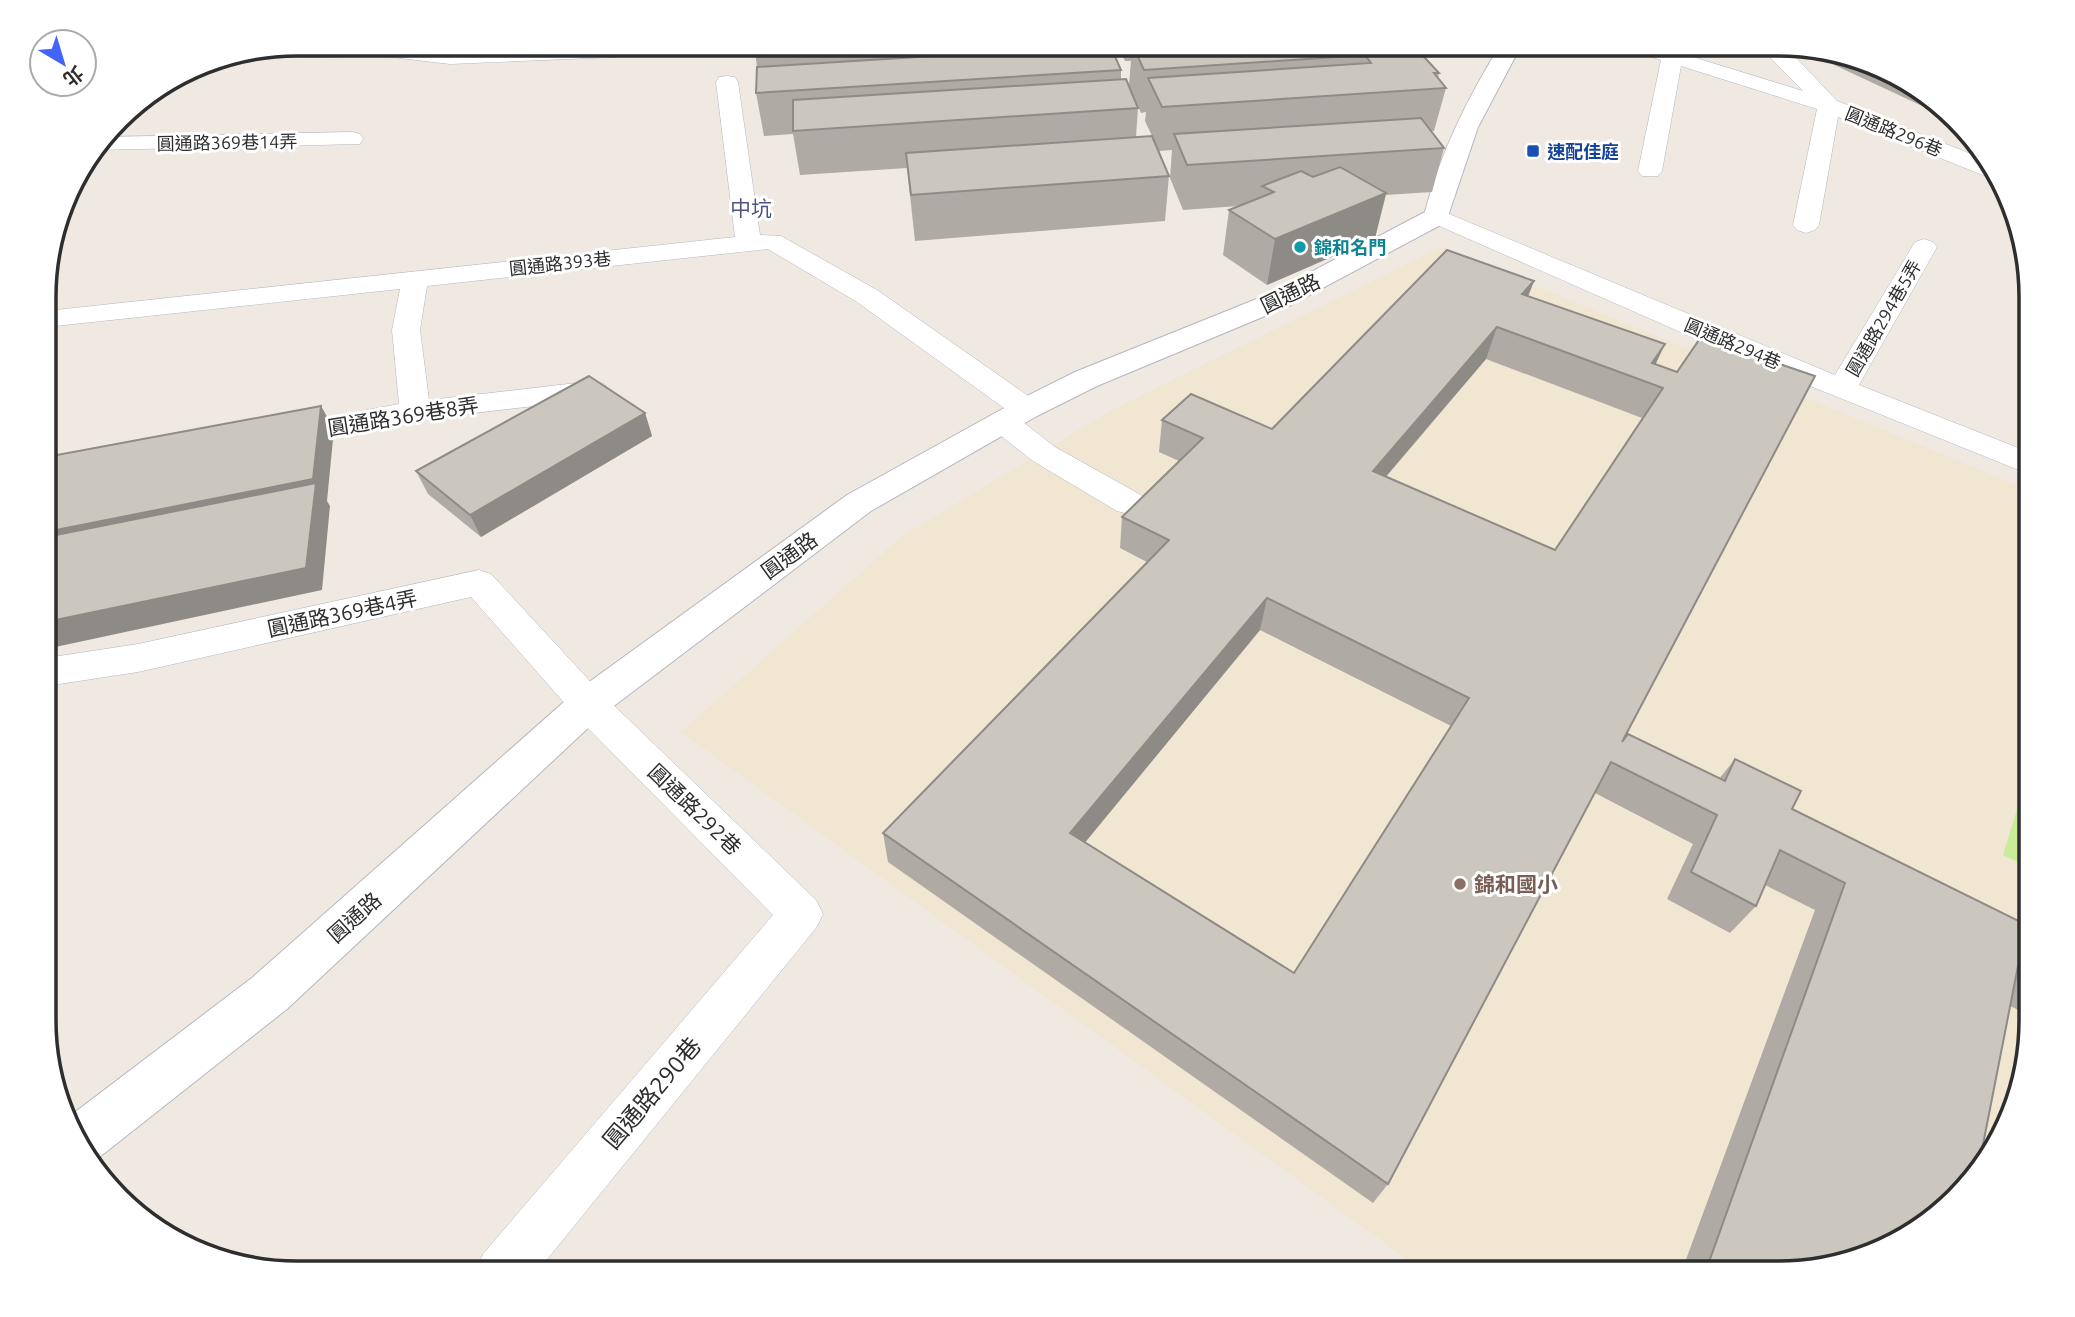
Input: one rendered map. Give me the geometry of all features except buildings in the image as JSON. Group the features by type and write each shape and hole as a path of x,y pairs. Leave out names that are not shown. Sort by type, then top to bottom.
{"street":[{"path":"1437,216 1447,172 1465,128 1504,56"},
{"name":"圓通路","path":"86,1136 270,993 588,704 859,503 1014,415 1086,379 1279,300 1437,216"}],"lane":[{"name":"圓通路296巷","path":"1669,56 1829,106 1980,166"},
{"name":"圓通路296巷","path":"1783,56 1829,106"},
{"path":"441,57 517,57"},
{"path":"1650,171 1672,57"},
{"path":"727,82 748,243"},
{"path":"1806,225 1829,106"},
{"name":"圓通路369巷14弄","path":"112,144 352,139"},
{"name":"圓通路294巷","path":"1437,216 2018,461"},
{"name":"圓通路393巷","path":"56,318 772,241 867,296 1014,415"},
{"name":"圓通路294巷5弄","path":"1843,389 1924,247"},
{"path":"415,278 406,330 415,411"},
{"name":"圓通路369巷8弄","path":"254,440 415,411 594,390"},
{"path":"1014,415 1044,454 1129,503"},
{"name":"圓通路369巷4弄","path":"56,670 138,658 479,583 588,704"},
{"name":"圓通路292巷","path":"588,704 802,914"},
{"name":"圓通路290巷","path":"512,1261 802,914"}],"shaded area":[{"name":"錦和國小","path":"1441,247 2018,486 2018,1036 2014,1067 1994,1127 1959,1179 1925,1211 1898,1229 1870,1243 1825,1256 1794,1260 1408,1260 681,732 901,537 1110,411"}],"green space":[{"path":"2018,806 2018,862 2003,855"}],"place":[{"name":"速配佳庭","path":"1533,151"},
{"name":"錦和名門","path":"1300,247"},
{"name":"錦和國小","path":"1460,884"}],"district":[{"name":"中坑","path":"751,208"}]}
